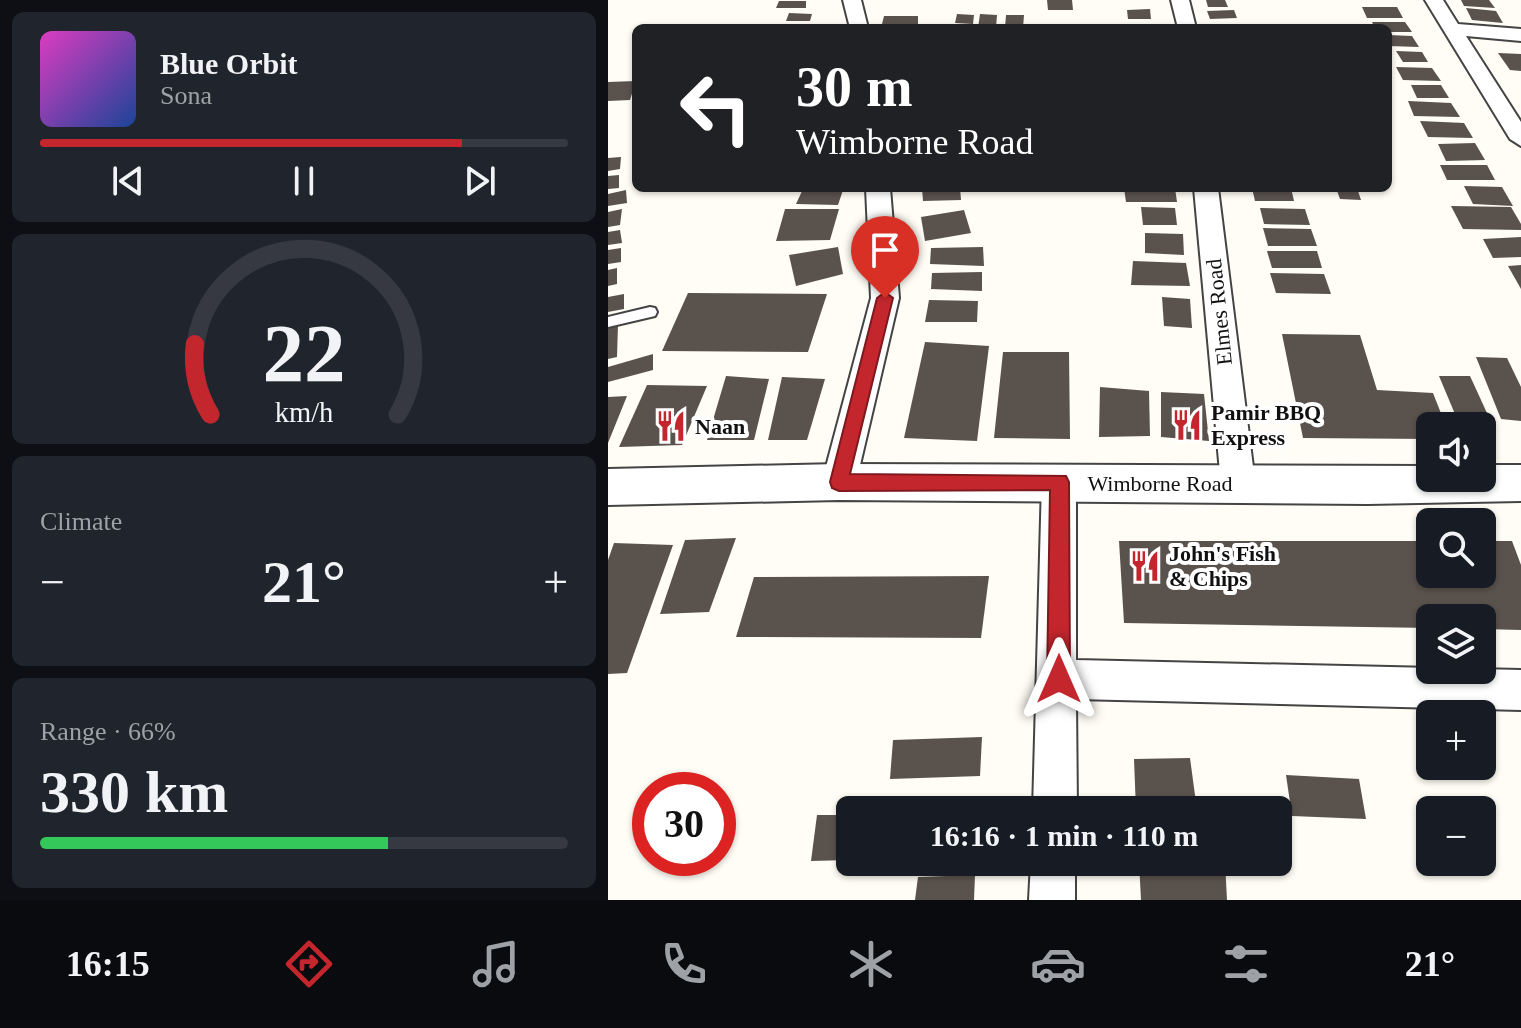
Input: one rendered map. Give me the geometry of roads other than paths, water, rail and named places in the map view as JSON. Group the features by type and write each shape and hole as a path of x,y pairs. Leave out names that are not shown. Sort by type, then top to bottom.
{"street":[{"path":"852,0 858,24"},
{"path":"1180,0 1186,24"},
{"path":"1434,0 1521,139"},
{"path":"1454,29 1521,35"},
{"path":"839,482 885,298 878,192"},
{"name":"Elmes Road","path":"1206,192 1238,483"},
{"name":"Wimborne Road","path":"608,487 839,482 1368,486 1521,483"},
{"path":"1055,796 1059,482"},
{"path":"1059,679 1521,690"},
{"path":"1052,900 1053,876"}],"lane":[{"path":"608,322 650,312"}],"place":[{"name":"Pamir BBQ Express","path":"1187,425"},
{"name":"Naan","path":"671,426"},
{"name":"John's Fish & Chips","path":"1145,566"}]}
